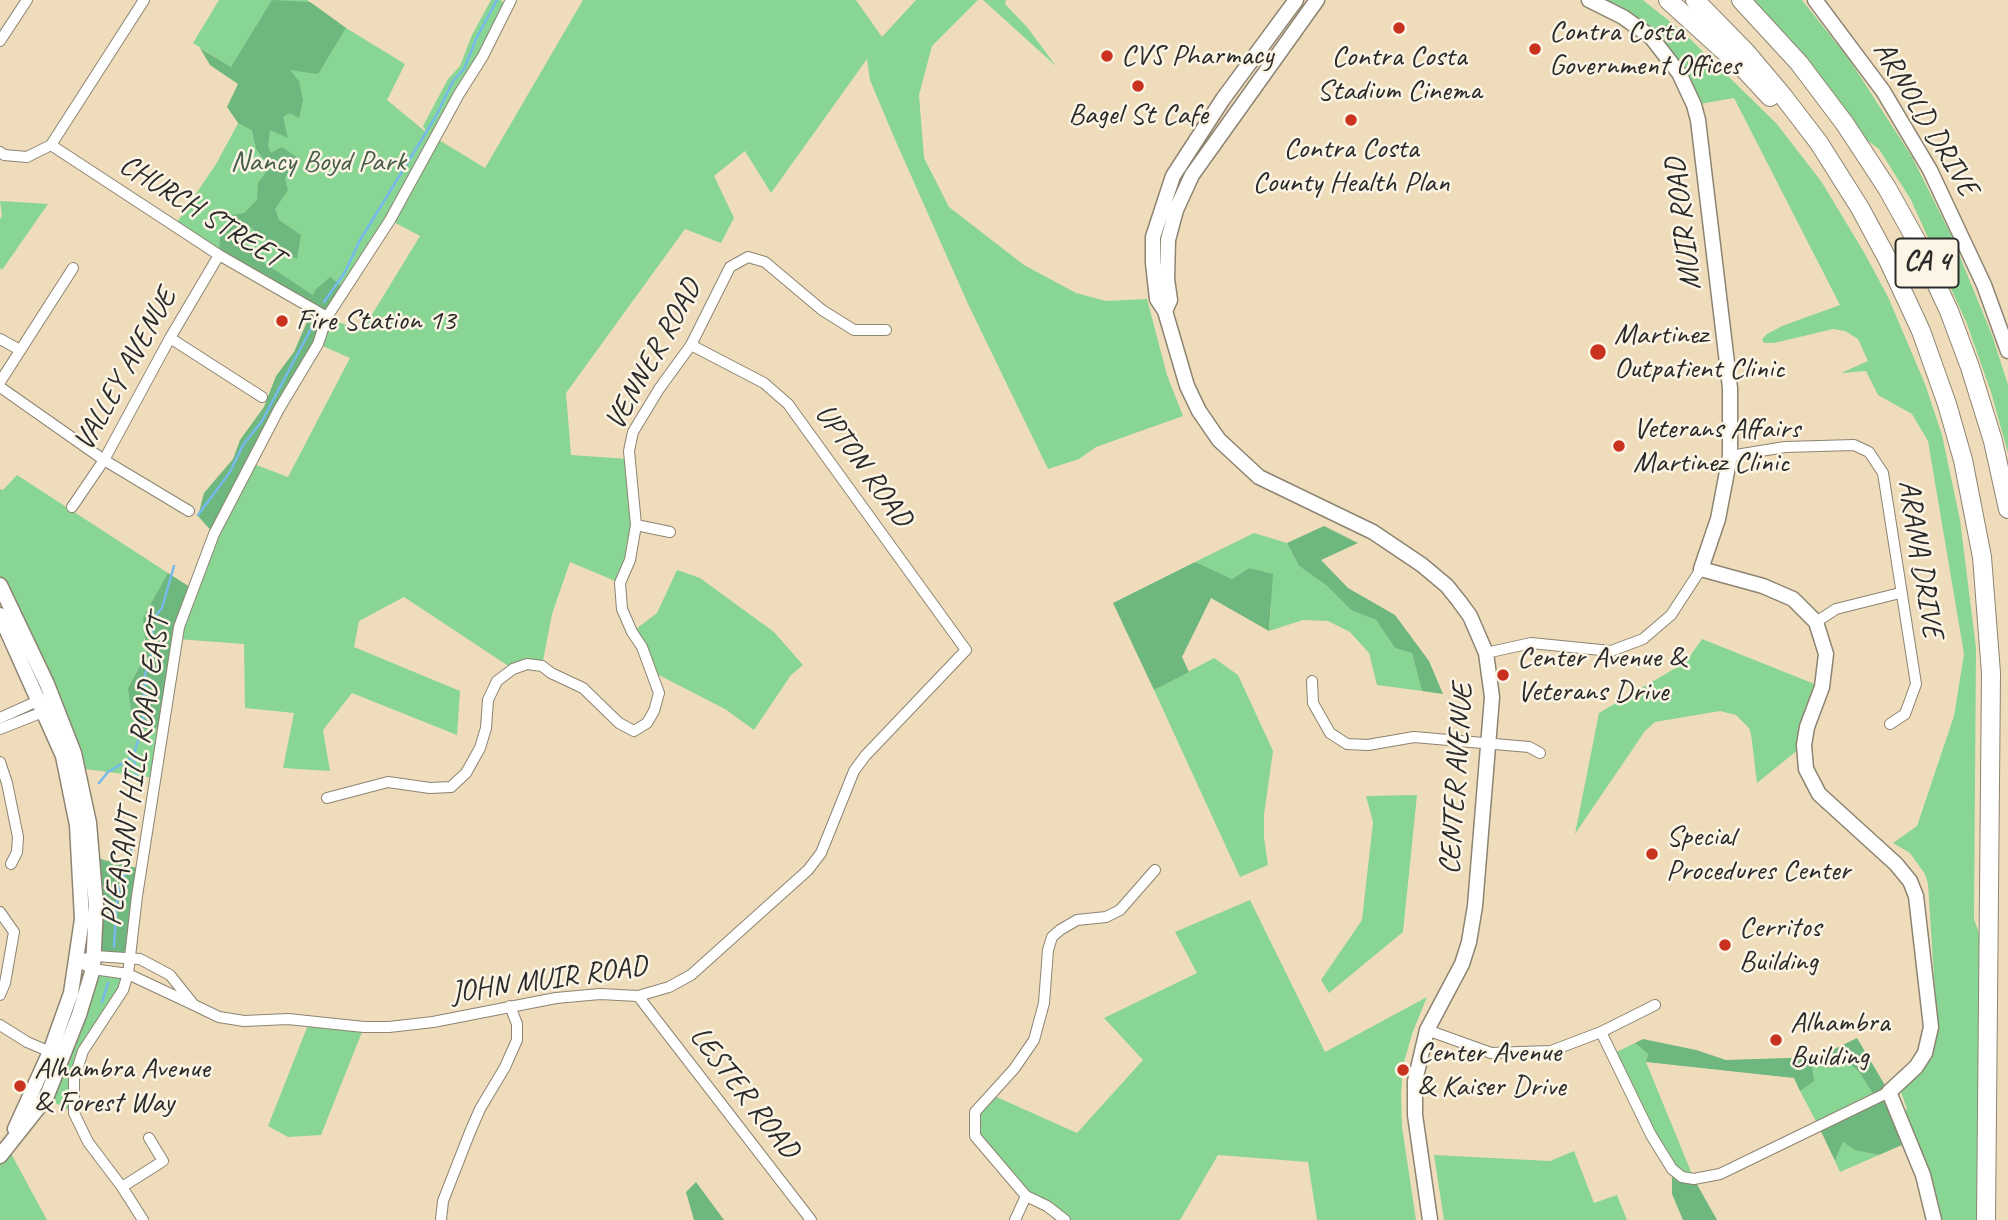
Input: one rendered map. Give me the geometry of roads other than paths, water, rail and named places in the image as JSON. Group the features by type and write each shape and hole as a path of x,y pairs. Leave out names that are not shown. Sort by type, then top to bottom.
{"highway":[{"path":"1668,0 1745,70 1840,175"},
{"name":"CA 4","path":"1695,0 1771,81 1840,175 1888,260 1931,358 1961,451 1982,556 1991,694 1986,1220"},
{"name":"CA 4","path":"1741,0 1785,47 1833,108 1872,164 1907,224 1934,276 1979,394 2008,509"},
{"path":"1754,0 1785,47"}],"street":[{"path":"0,41 27,0"},
{"path":"0,152 4,155 27,157 51,145 144,0"},
{"name":"PLEASANT HILL ROAD EAST","path":"143,1220 88,1142 74,1113 74,1079 83,1051 123,990 128,974 137,896 179,627 214,534 279,409 318,344 327,317 390,220 459,94 483,56 511,0"},
{"name":"CENTER AVENUE","path":"1296,0 1223,99 1173,176 1153,237 1153,263 1157,299 1166,311 1187,386 1219,440 1259,477 1373,532 1422,565 1447,586 1459,601 1470,617 1486,653 1493,697 1475,906 1462,964 1427,1030 1415,1081 1415,1115 1430,1220"},
{"name":"CENTER AVENUE","path":"1166,311 1170,300 1167,278 1168,240 1176,210 1192,175 1317,0"},
{"name":"MUIR ROAD","path":"1589,0 1623,17 1650,37 1679,73 1698,120 1730,388 1730,456 1718,519 1701,569"},
{"name":"ARNOLD DRIVE","path":"1815,0 1883,91 1930,170 1984,285 2008,351"},
{"name":"CHURCH STREET","path":"51,145 219,255 327,317"},
{"name":"VALLEY AVENUE","path":"72,507 104,460 170,338 219,255"},
{"name":"VENNER ROAD","path":"327,798 388,782 430,788 451,787 466,773 480,748 486,728 488,700 498,681 513,669 527,664 542,666 583,688 619,723 634,731 647,723 654,711 659,692 642,647 622,609 620,583 630,560 636,526 629,459 633,432 659,389 691,345 730,267 748,257 765,262 821,310 855,330 886,330"},
{"path":"0,382 73,268"},
{"path":"170,338 262,397"},
{"path":"0,339 20,350"},
{"name":"UPTON ROAD","path":"691,345 764,383 788,404 966,650"},
{"path":"0,387 104,460 189,511"},
{"name":"ARANA DRIVE","path":"1730,456 1795,447 1854,445 1869,452 1883,472 1916,684 1905,714 1890,724"},
{"path":"636,526 670,532"},
{"path":"1486,653 1531,643 1611,651 1643,639 1671,615 1701,569 1763,586 1793,599 1816,622 1826,654 1822,687 1805,736 1806,769 1819,794 1902,871 1912,886 1919,908 1931,1027 1925,1053 1916,1067 1889,1093 1720,1174 1694,1179 1682,1177 1672,1170 1651,1135 1601,1032"},
{"path":"0,585 48,703 63,756 76,825 82,919 71,993 56,1054"},
{"path":"1816,622 1836,609 1900,593"},
{"path":"0,615 74,754 89,823 96,906 94,962 79,1015 4,1151"},
{"name":"JOHN MUIR ROAD","path":"94,962 128,974 219,1017 244,1021 288,1019 364,1027 433,1022 556,998 600,994 638,996 669,987 691,975 808,870 821,853 854,771 865,756 966,650"},
{"path":"1312,681 1313,702 1330,733 1347,744 1368,744 1414,737 1529,747 1540,753"},
{"path":"0,718 48,703"},
{"path":"0,729 48,703"},
{"path":"0,762 18,837 17,852 11,864"},
{"path":"1065,1220 1047,1206 1026,1196 975,1136 975,1112 1014,1069 1034,1040 1044,1003 1048,950 1052,937 1077,920 1107,917 1120,910 1155,870"},
{"path":"0,912 14,932 5,983 0,995"},
{"name":"JOHN MUIR ROAD","path":"76,961 140,960 170,975 194,1004"},
{"name":"LESTER ROAD","path":"638,996 811,1220"},
{"path":"1427,1030 1490,1052 1551,1051 1601,1032 1655,1005"},
{"path":"441,1220 443,1201 470,1132 517,1040 517,1024 510,1006"},
{"path":"0,1025 27,1042 56,1054"},
{"path":"1889,1093 1923,1175 1934,1220"},
{"path":"122,1187 163,1161 149,1138"},
{"path":"1015,1220 1026,1196"}],"waterway":[{"path":"324,302 345,272 359,242 436,116 453,81 464,69 497,0"},
{"path":"198,515 230,472 243,445 262,421 314,323"},
{"path":"136,779 133,757 143,725 145,675 153,651 152,620 162,608 174,566"},
{"path":"99,783 108,772 133,757"},
{"path":"114,947 117,898 124,875 129,870 132,843"},
{"path":"102,1002 108,983"}],"place":[{"name":"Contra Costa Stadium Cinema","path":"1399,28"},
{"name":"Contra Costa Government Offices","path":"1535,49"},
{"name":"CVS Pharmacy","path":"1107,56"},
{"name":"Bagel St Cafe","path":"1138,86"},
{"name":"Contra Costa County Health Plan","path":"1351,120"},
{"name":"Fire Station 13","path":"282,321"},
{"name":"Martinez Outpatient Clinic","path":"1598,352"},
{"name":"Veterans Affairs Martinez Clinic","path":"1619,446"},
{"name":"Center Avenue & Veterans Drive","path":"1503,675"},
{"name":"Special Procedures Center","path":"1652,854"},
{"name":"Cerritos Building","path":"1725,945"},
{"name":"Alhambra Building","path":"1776,1040"},
{"name":"Center Avenue & Kaiser Drive","path":"1403,1070"},
{"name":"Alhambra Avenue & Forest Way","path":"20,1086"}],"park label":[{"name":"Nancy Boyd Park","path":"318,162"}]}
